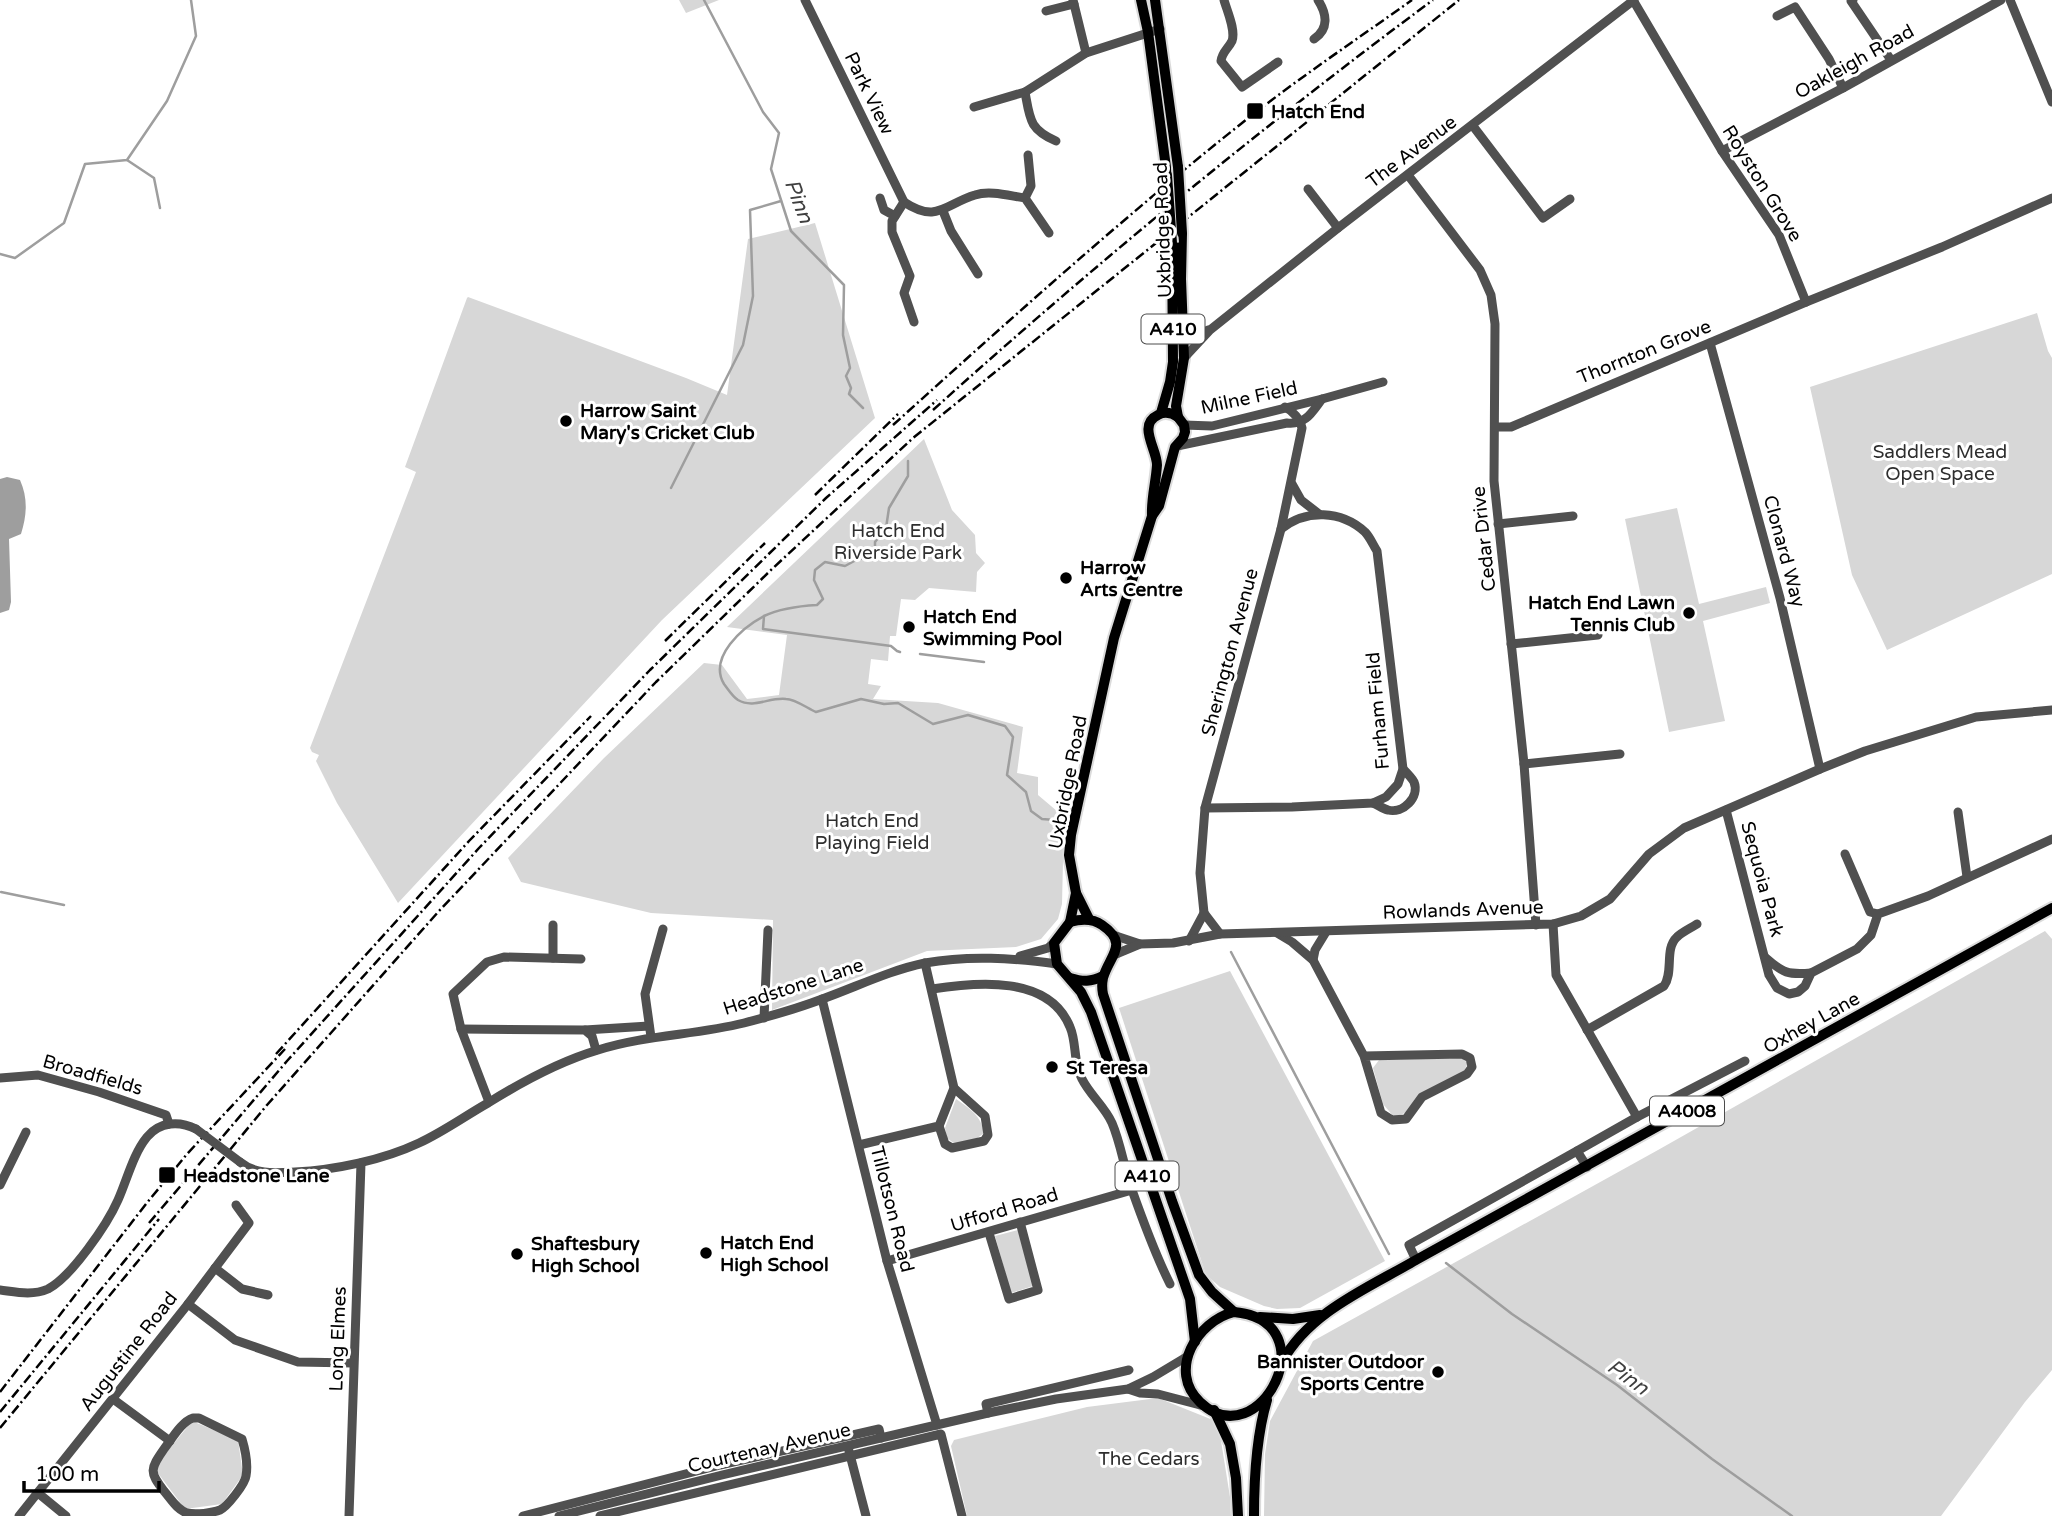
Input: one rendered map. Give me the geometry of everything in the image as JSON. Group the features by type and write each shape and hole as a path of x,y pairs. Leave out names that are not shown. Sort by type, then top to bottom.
{"main road":[{"name":"Uxbridge Road","path":"1113,935 1103,925 1089,919 1076,893 1069,855 1071,835 1114,638 1152,516 1157,464 1149,438 1149,425 1154,417 1161,413 1170,382 1179,337 1181,279 1181,196 1176,142 1154,31 1141,0"},
{"name":"Uxbridge Road","path":"1152,516 1159,506 1176,447 1183,438 1177,396 1185,358 1179,337 1154,31 1155,0"},
{"path":"1161,413 1169,412 1181,421"},
{"path":"1152,443 1161,449 1176,447"},
{"name":"Uxbridge Road","path":"1054,943 1070,922 1076,893"},
{"name":"Oxhey Lane","path":"1282,1362 1296,1338 1323,1314 2052,908"},
{"path":"1070,922 1089,919"},
{"path":"1054,943 1057,964 1062,971 1070,978 1084,982 1095,981 1104,976 1116,954 1113,935"},
{"name":"A410","path":"1104,976 1103,994 1199,1275 1212,1292 1234,1312"},
{"name":"A410","path":"1070,978 1091,1012 1185,1283 1190,1298 1195,1342"},
{"path":"1238,1516 1236,1478 1230,1444 1210,1408 1192,1393 1186,1373 1188,1356 1204,1327 1212,1320 1234,1312 1266,1322 1278,1339 1282,1362 1267,1397 1259,1434 1254,1516"},
{"name":"Oxhey Lane","path":"1257,1317 1293,1320 1323,1314"},
{"path":"1210,1408 1230,1414 1248,1412 1267,1397"}],"street":[{"name":"Park View","path":"805,0 904,202"},
{"path":"1224,0 1233,33 1232,41 1221,56 1221,61 1242,87 1278,62"},
{"path":"1314,39 1324,29 1325,21 1325,14 1318,0"},
{"name":"The Avenue","path":"1185,358 1210,330 1634,0"},
{"name":"Royston Grove","path":"1634,0 1722,151 1779,235 1806,302"},
{"path":"1853,0 1891,60"},
{"name":"Oakleigh Road","path":"1722,151 1843,88 2001,0"},
{"path":"2010,0 2052,102"},
{"path":"1046,11 1073,2 1086,52"},
{"path":"1777,16 1795,7 1829,59 1843,88"},
{"path":"974,107 1026,92 1086,52 1154,31"},
{"path":"1026,92 1032,123 1040,134 1056,141"},
{"path":"1473,126 1543,218 1570,200"},
{"path":"1025,198 1031,186 1028,155"},
{"name":"Cedar Drive","path":"1408,176 1480,270 1491,295 1495,324 1494,481 1524,764 1536,925"},
{"path":"1308,189 1338,228"},
{"path":"914,321 904,293 910,276 892,232 892,221 904,202 917,211 943,211 977,194 1025,198 1049,233"},
{"path":"880,198 884,210 895,216"},
{"path":"1806,302 1942,247 2052,198"},
{"path":"943,211 951,230 978,274"},
{"name":"Thornton Grove","path":"1495,427 1511,427 1806,302"},
{"name":"The Avenue","path":"1179,337 1210,330"},
{"name":"Clonard Way","path":"1710,343 1780,598 1821,769"},
{"name":"Milne Field","path":"1181,421 1212,426 1383,382"},
{"name":"Milne Field","path":"1176,447 1287,423 1301,423 1322,399"},
{"path":"1286,407 1292,410 1301,423"},
{"name":"Sherington Avenue","path":"1204,913 1200,873 1205,808 1281,529 1292,484 1301,423"},
{"path":"1292,484 1301,500 1319,514"},
{"path":"1281,529 1292,520 1319,514"},
{"name":"Furham Field","path":"1319,514 1347,519 1367,533 1377,551 1403,769 1398,784 1386,797 1373,803"},
{"path":"1498,524 1573,516"},
{"path":"1511,644 1598,635"},
{"name":"Rowlands Avenue","path":"1116,954 1140,944 1189,941 1220,934 1553,924 1581,916 1610,899 1649,854 1684,828 1821,769 1864,751 1976,717 2052,710"},
{"path":"1524,764 1620,754"},
{"path":"1205,808 1373,803 1394,811 1411,802 1415,787 1413,780 1403,769"},
{"name":"Sequoia Park","path":"1726,810 1769,975 1777,988 1789,994 1798,992 1805,986 1811,973"},
{"path":"1958,812 1967,877"},
{"path":"1845,854 1870,912 1878,914 1927,896 2052,839"},
{"path":"1189,941 1204,913 1220,934"},
{"name":"Sequoia Park","path":"1766,958 1781,971 1811,973 1857,949 1871,935 1878,914"},
{"path":"1553,924 1556,975 1637,1117"},
{"path":"1587,1030 1664,986 1668,981 1670,950 1675,937 1697,924"},
{"path":"553,925 553,958"},
{"path":"651,1037 645,994 663,929"},
{"path":"764,1018 768,930"},
{"path":"1313,960 1315,950 1326,932"},
{"path":"1275,933 1292,942 1313,960 1364,1056 1381,1113 1392,1120 1406,1119 1422,1097 1467,1074 1472,1067 1470,1058 1462,1054 1364,1056"},
{"path":"1113,935 1140,944"},
{"name":"Headstone Lane","path":"1015,958 1048,948 1054,943"},
{"path":"489,1102 461,1029 453,994 488,962 504,957 582,959"},
{"name":"Headstone Lane","path":"169,1124 180,1123 196,1129 247,1168 268,1173 308,1172 361,1163 418,1143 538,1075 596,1050 651,1037 733,1026 764,1018 925,963 985,957 1057,964"},
{"path":"925,963 954,1088 939,1126 945,1144 952,1149 984,1141 988,1135 985,1116 954,1088"},
{"path":"932,989 971,983 1030,990 1050,1000 1064,1015 1072,1030 1080,1077 1111,1122 1132,1190 1170,1284"},
{"name":"Tillotson Road","path":"822,999 887,1261 937,1425"},
{"path":"461,1029 585,1030 649,1026"},
{"path":"585,1030 592,1036 596,1050"},
{"name":"Oxhey Lane","path":"1416,1260 1409,1245 1637,1117 1745,1061"},
{"name":"Broadfields","path":"0,1077 38,1075 166,1115 169,1124"},
{"path":"0,1290 30,1294 47,1289 64,1278 111,1214 141,1145 159,1127 169,1124"},
{"path":"859,1145 939,1126"},
{"path":"0,1185 26,1132"},
{"path":"1577,1151 1587,1167"},
{"name":"Long Elmes","path":"349,1516 361,1163"},
{"name":"Ufford Road","path":"887,1261 1132,1190"},
{"name":"Augustine Road","path":"19,1516 188,1304 248,1223 236,1205"},
{"path":"989,1233 1009,1299 1038,1290 1020,1222"},
{"path":"215,1268 242,1289 268,1295"},
{"path":"188,1304 235,1340 298,1362 354,1363"},
{"name":"Courtenay Avenue","path":"523,1516 564,1512 721,1470 880,1434 937,1425 1056,1399 1128,1389 1188,1356"},
{"name":"Courtenay Avenue","path":"988,1413 986,1404 1129,1370"},
{"path":"1104,1376 1107,1392"},
{"name":"Courtenay Avenue","path":"1128,1389 1210,1408"},
{"path":"113,1399 170,1441"},
{"path":"194,1418 242,1439 246,1478 220,1510 185,1513 153,1478 155,1462 170,1441 188,1420 194,1418"},
{"name":"Courtenay Avenue","path":"600,1516 849,1451 880,1434"},
{"name":"Courtenay Avenue","path":"564,1512 582,1514 721,1470 941,1434 961,1516"},
{"path":"849,1451 866,1516"},
{"path":"38,1493 66,1516"}],"green space":[{"path":"679,0 719,0 686,13"},
{"path":"815,223 875,418 662,620 398,903 337,803 316,761 319,755 310,748 416,472 405,467 467,298 727,395 748,239"},
{"name":"Saddlers Mead Open Space","path":"2037,313 2052,358 2052,574 1887,650 1852,575 1810,387"},
{"name":"Hatch End Playing Field","path":"924,439 952,510 975,535 976,553 985,563 977,572 976,592 929,588 915,600 901,599 896,636 890,636 888,661 871,659 868,684 881,686 873,699 938,703 1023,727 1017,773 1038,777 1038,795 1064,817 1062,904 1058,919 1041,939 1016,947 927,951 772,1010 773,920 651,913 521,882 508,858 604,758 704,663 722,665 747,699 779,695 787,635 727,627"},
{"name":"Hatch End Lawn Tennis Club","path":"1677,508 1699,604 1766,587 1770,603 1703,621 1725,721 1669,732 1625,519"},
{"path":"2045,931 2052,939 2052,1370 2025,1402 1941,1516 1264,1516 1265,1454 1270,1421 1313,1341"},
{"path":"1230,971 1385,1261 1300,1308 1277,1309 1264,1306 1220,1287 1206,1275 1119,1008"},
{"path":"1461,1058 1468,1063 1463,1073 1415,1099 1408,1112 1394,1117 1383,1104 1373,1068 1379,1060"},
{"path":"956,1099 978,1117 984,1133 976,1139 955,1144 947,1138 945,1128"},
{"path":"1018,1230 1033,1286 1011,1293 995,1236"},
{"name":"The Cedars","path":"1158,1398 1218,1422 1231,1516 967,1516 951,1446 954,1440 1087,1407"},
{"path":"192,1421 238,1440 243,1475 222,1504 185,1509 154,1468"}],"shaded area":[{"path":"7,477 20,480 25,513 21,534 9,539 11,602 9,610 0,613 0,479"}],"waterway":[{"path":"0,254 15,258 64,223 85,164 127,160 167,101 196,36 191,0"},
{"name":"Pinn","path":"704,0 763,112 779,133 771,169 791,231 844,285 843,335 850,368 846,376 851,388 849,394 863,408"},
{"path":"127,160 154,178 160,208"},
{"path":"671,488 743,345 753,296 750,210 781,201"},
{"path":"908,461 908,476 889,508 886,528 875,542 875,558 858,559 845,566 825,562 815,570 814,580 823,599 817,605 770,613 747,627 724,654 720,674 724,684 738,700 750,703 790,699 816,712 861,699 884,704 898,703 933,724 968,715 1005,726 1013,737 1007,775 1026,792 1031,811 1042,819 1055,820"},
{"path":"764,616 763,629 891,646 900,652"},
{"path":"920,654 984,662"},
{"path":"1,892 64,905"},
{"name":"Pinn","path":"1231,952 1389,1254"},
{"name":"Pinn","path":"1446,1263 1512,1314 1617,1385 1712,1459 1792,1516"}],"railway":[{"path":"893,425 1149,199 1280,94 1412,0"},
{"path":"933,410 1054,303 1178,199 1368,48 1433,0"},
{"path":"0,1428 267,1105 439,911 656,682 913,438 1459,0"},
{"path":"149,1223 287,1061 479,848 650,670 826,498 937,400"},
{"path":"815,495 898,414"},
{"path":"665,641 765,543"},
{"path":"276,1054 469,841 591,716"},
{"path":"0,1392 187,1154 285,1049"},
{"path":"0,1412 159,1219"}],"place":[{"name":"Hatch End","path":"1255,111"},
{"name":"Harrow Saint Mary's Cricket Club","path":"566,421"},
{"name":"Harrow Arts Centre","path":"1066,578"},
{"name":"Hatch End Lawn Tennis Club","path":"1689,613"},
{"name":"Hatch End Swimming Pool","path":"909,627"},
{"name":"St Teresa","path":"1052,1067"},
{"name":"Headstone Lane","path":"167,1175"},
{"name":"Hatch End High School","path":"706,1253"},
{"name":"Shaftesbury High School","path":"517,1254"},
{"name":"Bannister Outdoor Sports Centre","path":"1438,1372"}],"park label":[{"name":"Hatch End Riverside Park","path":"898,541"}]}
